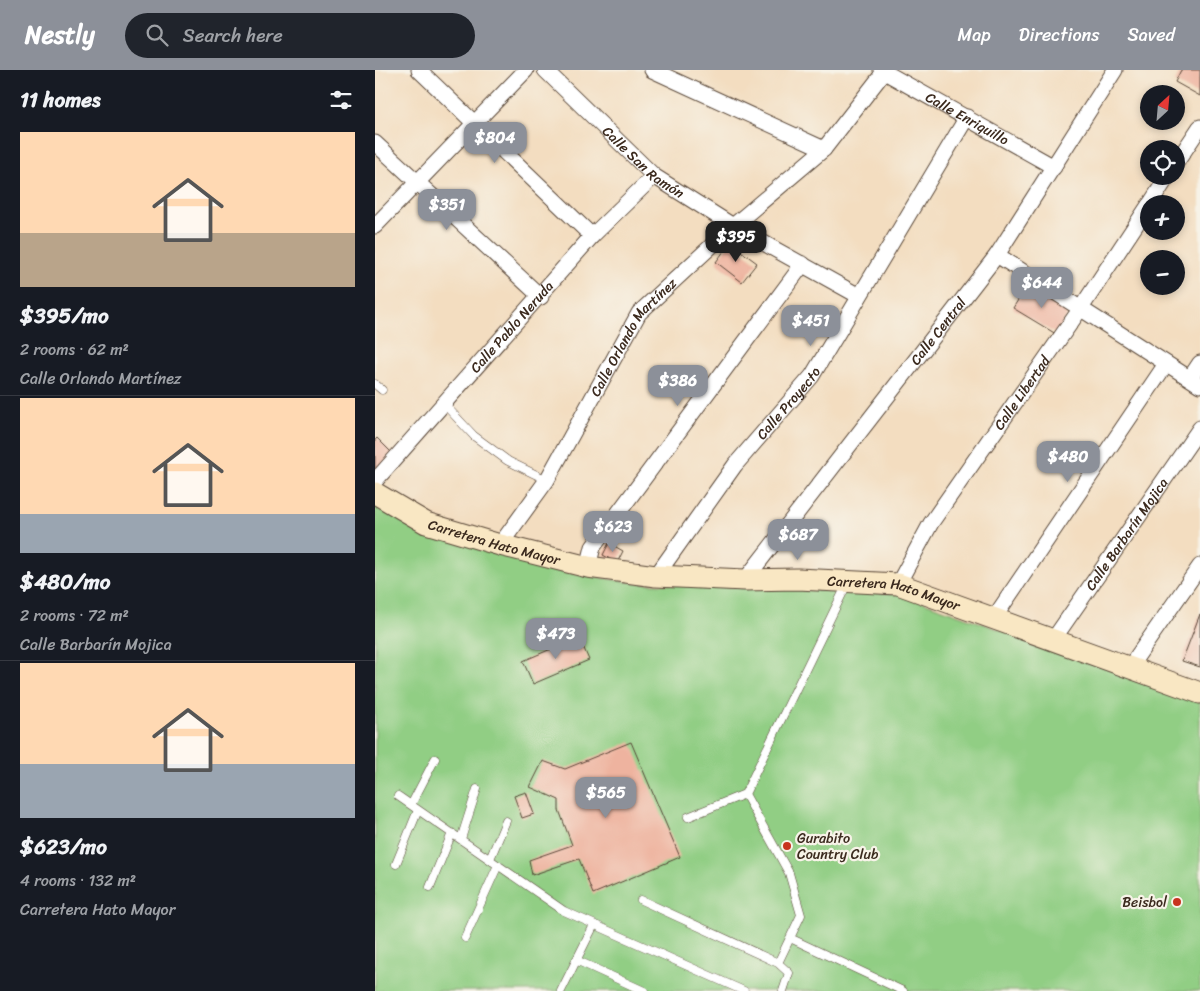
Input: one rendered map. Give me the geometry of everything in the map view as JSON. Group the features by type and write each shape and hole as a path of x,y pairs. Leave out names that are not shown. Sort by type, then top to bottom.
{"street":[{"path":"419,70 592,236"},
{"path":"375,226 526,70"},
{"name":"Calle San Ramón","path":"545,70 654,176 733,226 859,296"},
{"path":"652,70 824,149"},
{"name":"Calle Central","path":"745,580 997,255 1115,70"},
{"name":"Calle Orlando Martínez","path":"500,545 547,480 639,313 733,226 824,149 883,71"},
{"name":"Calle Enriquillo","path":"883,71 1054,167"},
{"name":"Calle Proyecto","path":"656,576 735,465 812,376 967,117"},
{"path":"1185,150 1200,127"},
{"path":"375,143 541,297"},
{"name":"Calle Pablo Neruda","path":"375,481 541,297 592,236 654,176"},
{"name":"Calle Libertad","path":"898,584 931,523 1081,308 1140,218"},
{"path":"997,255 1195,382 1200,363"},
{"path":"589,567 593,547 803,264"},
{"path":"994,618 1167,364"},
{"name":"Calle Barbarín Mojica","path":"1053,640 1200,428"},
{"name":"Carretera Hato Mayor","path":"375,494 426,523 500,545 589,567 656,576 745,580 798,579 898,584 1200,693"},
{"path":"1129,668 1200,566"}],"lane":[{"path":"375,384 381,390"},
{"path":"445,405 474,436 501,456 547,480"},
{"path":"688,817 745,794 847,582"},
{"path":"411,805 435,759"},
{"path":"461,839 477,789"},
{"path":"745,794 789,873 801,915 778,963"},
{"path":"398,796 564,910 744,991"},
{"path":"396,864 418,810"},
{"path":"489,859 506,821"},
{"path":"430,887 452,833"},
{"path":"465,938 498,865"},
{"path":"641,900 778,963 789,973 783,991"},
{"path":"561,991 594,925"},
{"path":"790,938 903,991"},
{"path":"576,960 644,991"}],"green space":[{"name":"Gurabito Country Club","path":"375,506 544,569 635,583 901,594 1200,702 1200,991 375,991"}],"building":[{"path":"1181,70 1200,70 1200,96 1185,88 1185,85 1175,82"},
{"path":"730,243 757,263 742,282 716,262"},
{"path":"1028,284 1071,309 1056,334 1013,308"},
{"path":"377,438 393,454 375,473 375,440"},
{"path":"609,543 623,551 617,563 603,555"},
{"path":"1200,614 1200,667 1182,661"},
{"path":"579,637 589,660 533,684 523,661"},
{"path":"631,742 680,857 593,894 579,859 532,875 529,860 572,845 559,810 559,800 530,787 543,761 565,769"},
{"path":"526,792 534,814 522,818 514,796"}],"place":[{"name":"Gurabito Country Club","path":"787,846"},
{"name":"Beisbol","path":"1177,902"}]}
